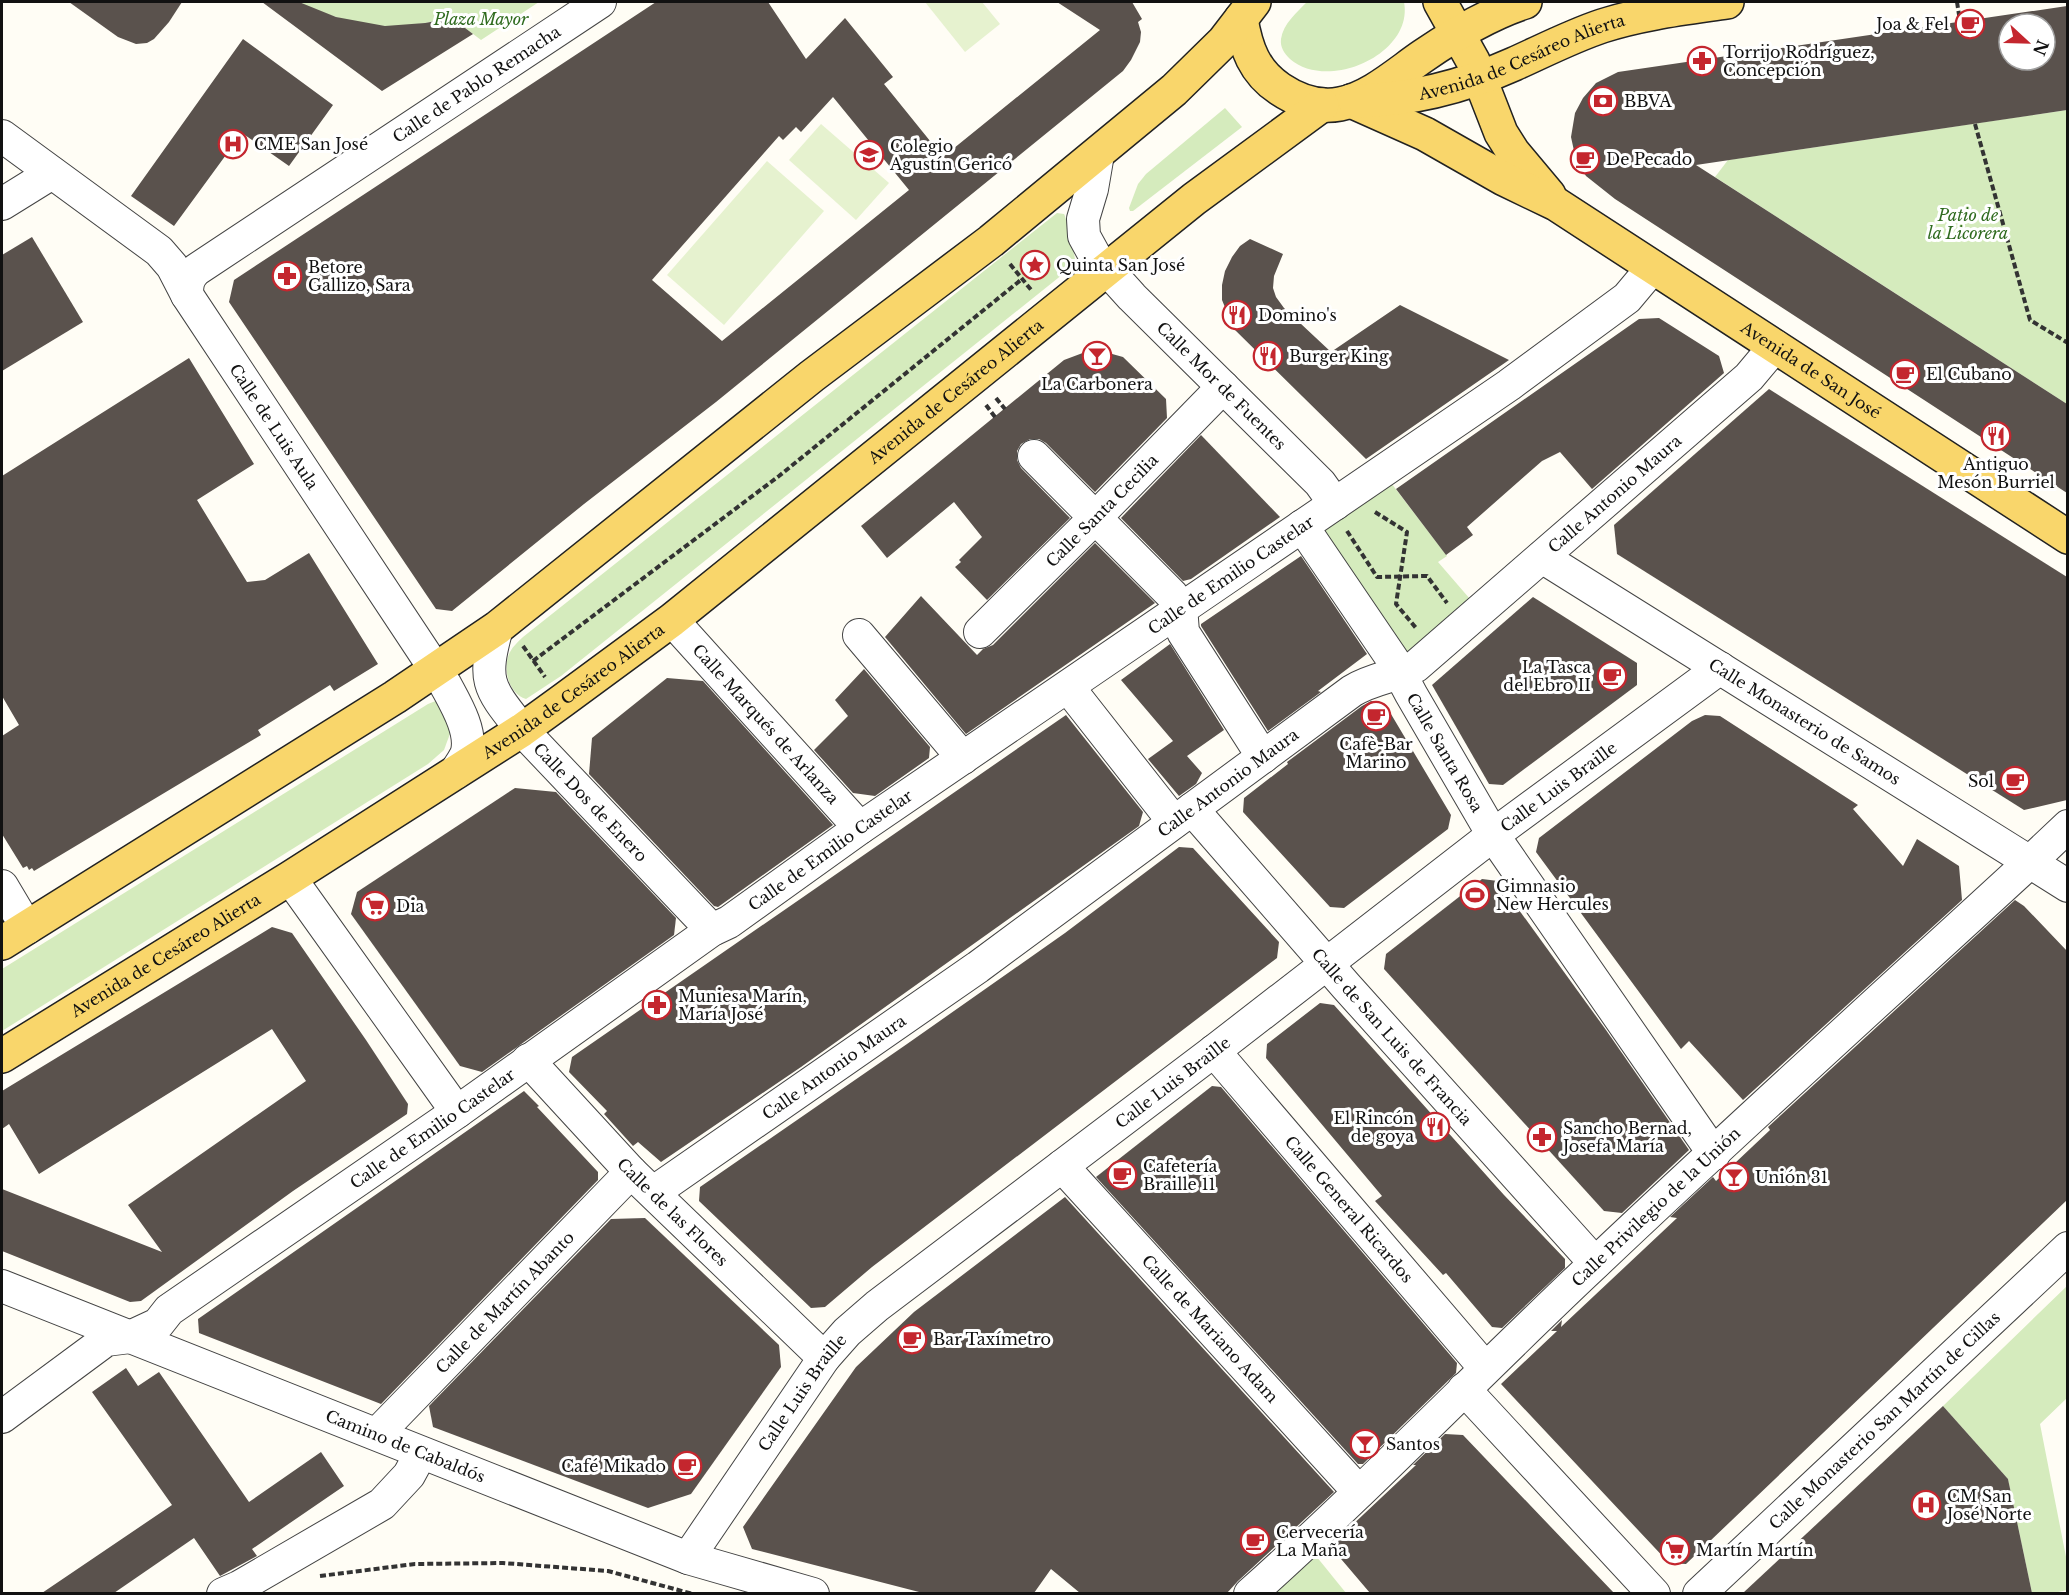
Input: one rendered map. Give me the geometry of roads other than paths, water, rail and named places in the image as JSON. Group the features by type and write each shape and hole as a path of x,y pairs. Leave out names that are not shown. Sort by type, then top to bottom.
{"main road":[{"name":"Avenida de San José","path":"1440,2 1480,78 1501,133 1513,152 1556,204"},
{"name":"Avenida de Cesáreo Alierta","path":"2,1056 291,878 522,730 672,621 1194,199 1337,103 1394,77 1458,33 1485,18 1525,2"},
{"name":"Avenida de Cesáreo Alierta","path":"1337,103 1396,99 1480,78 1603,26 1641,16 1727,2"},
{"name":"Avenida de San José","path":"1239,6 1245,41 1253,62 1270,83 1294,97 1337,103 1421,132 1504,179 1556,204 2067,537"},
{"path":"14,935 395,697 497,628 812,376 991,241 1098,154 1187,79 1239,6"}],"street":[{"name":"Calle de Pablo Remacha","path":"187,296 187,284 190,276 196,270 600,2"},
{"name":"Calle de Luis Aula","path":"2,136 165,257 187,296 436,669 452,698 468,740 466,754 455,773"},
{"path":"1098,154 1092,189 1084,209 1083,228 1087,244 1106,270"},
{"path":"2,204 52,173"},
{"name":"Calle de Emilio Castelar","path":"2,1417 106,1340 130,1337 158,1324 169,1310 457,1112 712,930 729,922 860,828 1302,526 1340,516 1509,385 1627,298 1653,267"},
{"name":"Calle Mor de Fuentes","path":"1106,270 1320,483 1340,516"},
{"name":"Calle Antonio Maura","path":"643,1182 978,967 1363,684 1400,674 1416,666 1749,376 1775,346"},
{"name":"Calle Santa Cecilia","path":"980,632 1223,387"},
{"path":"1034,456 1172,595 1181,608 1183,632 1263,757"},
{"name":"Calle Santa Rosa","path":"1302,526 1385,647 1493,835 1714,1154"},
{"name":"Calle Monasterio de Samos","path":"1542,557 2067,886"},
{"name":"Calle Marqués de Arlanza","path":"672,621 860,828"},
{"name":"Calle Dos de Enero","path":"497,628 489,658 489,679 501,704 522,730 712,930"},
{"path":"859,635 963,758"},
{"name":"Calle Luis Braille","path":"688,1558 824,1358 847,1332 877,1306 1214,1051 1493,835 1720,668"},
{"name":"Calle de San Luis de Francia","path":"1068,687 1183,815 1326,963 1595,1263"},
{"name":"Calle Privilegio de la Unión","path":"1250,1593 1359,1492 1595,1263 2030,862 2067,825"},
{"path":"291,878 457,1112"},
{"path":"2,885 14,935"},
{"name":"Calle General Ricardos","path":"1214,1051 1474,1378 1654,1593"},
{"name":"Calle de las Flores","path":"528,1060 643,1182 824,1358"},
{"name":"Calle de Mariano Adam","path":"1062,1166 1359,1492"},
{"name":"Calle de Martín Abanto","path":"378,1433 643,1182"},
{"name":"Calle Monasterio San Martín de Cillas","path":"1699,1593 2067,1248"},
{"name":"Camino de Cabaldós","path":"2,1286 378,1433 421,1453 688,1558 813,1593"},
{"path":"223,1593 239,1587 382,1504 409,1475 421,1453"}],"place":[{"name":"Joa & Fel","path":"1970,24"},
{"name":"Torrijo Rodríguez, Concepción","path":"1702,61"},
{"name":"BBVA","path":"1603,101"},
{"name":"CME San José","path":"233,144"},
{"name":"Colegio Agustín Gericó","path":"869,155"},
{"name":"De Pecado","path":"1585,159"},
{"name":"Quinta San José","path":"1035,265"},
{"name":"Betore Gallizo, Sara","path":"287,276"},
{"name":"Domino's","path":"1237,315"},
{"name":"La Carbonera","path":"1097,356"},
{"name":"Burger King","path":"1268,356"},
{"name":"El Cubano","path":"1905,374"},
{"name":"Antiguo Mesón Burriel","path":"1996,436"},
{"name":"La Tasca del Ebro II","path":"1612,676"},
{"name":"Cafè-Bar Marino","path":"1376,716"},
{"name":"Sol","path":"2015,781"},
{"name":"Gimnasio New Hercules","path":"1475,895"},
{"name":"Dia","path":"375,906"},
{"name":"Muniesa Marín, María José","path":"657,1005"},
{"name":"El Rincón de goya","path":"1435,1127"},
{"name":"Sancho Bernad, Josefa María","path":"1542,1137"},
{"name":"Cafetería Braille 11","path":"1122,1175"},
{"name":"Unión 31","path":"1734,1177"},
{"name":"Bar Taxímetro","path":"912,1339"},
{"name":"Santos","path":"1365,1444"},
{"name":"Café Mikado","path":"687,1466"},
{"name":"CM San José Norte","path":"1926,1505"},
{"name":"Cervecería La Maña","path":"1255,1541"},
{"name":"Martín Martín","path":"1675,1550"}],"park label":[{"name":"Plaza Mayor","path":"481,19"},
{"name":"Patio de la Licorera","path":"1968,224"}]}
